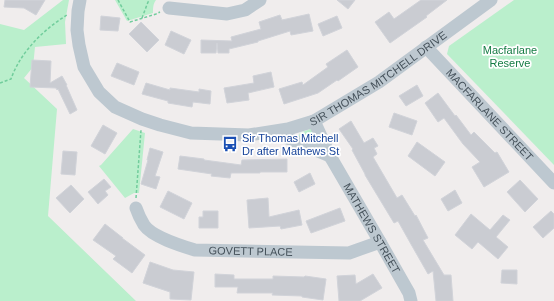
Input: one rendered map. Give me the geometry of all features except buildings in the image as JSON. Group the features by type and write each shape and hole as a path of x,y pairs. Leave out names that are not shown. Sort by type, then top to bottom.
{"street":[{"path":"169,8 227,14 246,10 260,0"},
{"name":"SIR THOMAS MITCHELL DRIVE","path":"79,5 77,30 78,45 84,67 99,92 115,107 142,119 192,132 249,136 288,130 314,121 378,82 491,0"},
{"name":"MACFARLANE STREET","path":"426,47 554,183"},
{"name":"MATHEWS STREET","path":"314,121 330,156 409,293 411,301"},
{"path":"272,132 330,156"},
{"name":"GOVETT PLACE","path":"136,208 145,227 158,236 195,250 349,253 380,242"}],"path":[{"path":"118,0 130,22 156,14 169,8"},
{"path":"142,18 150,0"},
{"path":"0,83 11,79 19,62 40,36 79,5"},
{"path":"136,208 142,119"}],"green space":[{"path":"63,0 69,0 65,22 66,44 35,47 33,67 24,78 57,109 48,216 136,301 0,301 0,24 24,30"},
{"path":"115,0 156,0 153,13 127,21"},
{"name":"Macfarlane Reserve","path":"514,0 554,0 554,165 447,54 449,46"},
{"path":"133,129 145,133 139,193 134,193 125,198 99,166"},
{"path":"312,129 319,146 298,138 300,133"}],"place":[{"name":"Sir Thomas Mitchell Dr after Mathews St","path":"230,144"}]}
